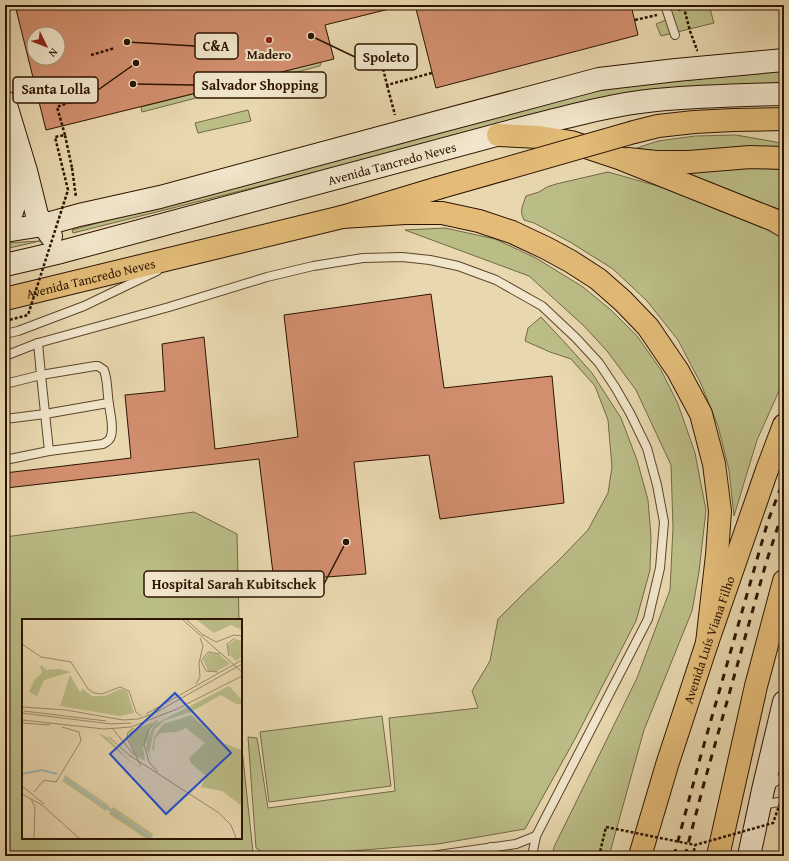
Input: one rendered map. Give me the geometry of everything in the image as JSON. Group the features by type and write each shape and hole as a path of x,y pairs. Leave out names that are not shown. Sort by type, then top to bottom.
{"main road":[{"path":"733,120 784,119"},
{"path":"733,120 784,132"},
{"name":"Avenida Tancredo Neves","path":"5,298 342,217 438,188 658,126 733,120"},
{"path":"498,135 539,137 571,142 619,158 774,220 784,226"},
{"path":"619,158 656,162 689,162 750,157 784,158"},
{"path":"342,217 442,212 479,221 512,232 558,254 598,279 623,300 648,327 678,371 701,414 714,464 720,511 717,555 707,643"},
{"name":"Avenida Luís Viana Filho","path":"640,856 667,765 707,643 784,425"},
{"path":"718,856 756,686 784,581"}],"street":[{"path":"5,231 43,225 79,215 160,197 599,79 784,60"},
{"name":"Avenida Tancredo Neves","path":"5,265 61,252 595,110 655,100 729,95 784,94"},
{"path":"5,102 26,171 37,215 61,252"},
{"path":"5,227 12,213 16,199 14,184 6,158"},
{"path":"749,856 769,796 784,702"}],"lane":[{"path":"665,5 674,35"},
{"path":"5,334 84,306 194,253"},
{"path":"5,356 38,343 169,307 267,277 313,266 363,258 402,257 430,260 458,266 496,280 542,306 576,338 598,363 615,387 630,413 647,448 657,485 664,522 660,568 648,619 536,836 532,856"},
{"path":"38,343 49,451"},
{"path":"5,384 41,375 98,366 104,370 106,376 112,427 112,435 109,440 103,444 49,451 5,460"},
{"path":"5,419 108,403"},
{"path":"784,776 769,796 784,801"},
{"path":"431,856 492,852 536,836"}],"path":[{"path":"684,8 697,50 705,49"},
{"path":"90,54 115,48"},
{"path":"382,64 397,121"},
{"path":"387,84 432,73"},
{"path":"70,102 57,107 72,168 79,215"},
{"path":"5,321 28,316 68,190 55,137 65,135"},
{"path":"599,856 606,827 695,845 773,823 769,796"},
{"path":"693,856 695,845"}],"green space":[{"path":"663,5 709,5 714,23 661,36 656,24 666,20"},
{"path":"321,62 320,66 142,112 141,107"},
{"path":"784,71 784,85 439,141 73,233 72,230 545,102 623,86"},
{"path":"248,110 251,121 198,133 195,123"},
{"path":"736,135 781,143 784,144 784,150 660,152 637,148 658,141 695,136"},
{"path":"749,167 784,170 784,211 684,174"},
{"path":"608,172 686,194 784,234 784,380 757,440 734,516 729,470 718,426 701,384 678,340 647,301 613,269 570,242 534,223 524,220 522,208 526,196 556,184"},
{"path":"445,228 495,239 536,258 583,287 611,310 637,336 661,370 678,404 695,453 706,510 699,572 692,611 644,730 609,856 551,856 637,678 670,590 673,527 671,465 636,390 607,351 584,326 529,276 405,230"},
{"path":"40,241 5,249 5,243"},
{"path":"541,317 592,373 621,418 637,460 648,500 651,537 650,570 636,621 575,739 525,829 438,844 289,856 269,856 256,848 248,737 257,738 268,808 395,791 389,718 478,708 472,691 490,661 498,619 588,530 608,493 612,467 608,420 595,386 571,359 525,341 528,328"},
{"path":"194,512 237,534 239,619 22,619 22,839 242,839 242,749 253,852 146,854 144,856 5,856 5,537"},
{"path":"382,716 391,786 269,802 260,732"}],"building":[{"path":"15,5 405,5 325,25 334,59 46,130 30,66 66,66 66,26 26,26 26,49"},
{"path":"415,5 631,5 638,35 436,88"},
{"path":"431,294 444,388 552,376 564,503 440,519 429,455 354,462 366,574 274,581 259,459 6,488 5,473 131,458 125,395 165,391 162,344 204,337 215,449 298,437 284,315"}],"railway":[{"path":"674,856 699,762 768,521 784,479"},
{"path":"685,856 766,563 784,508"}],"place":[{"name":"Spoleto","path":"311,36"},
{"name":"Madero","path":"269,40"},
{"name":"C&A","path":"127,42"},
{"name":"Santa Lolla","path":"136,63"},
{"name":"Salvador Shopping","path":"133,84"},
{"name":"Hospital Sarah Kubitschek","path":"346,542"}]}
